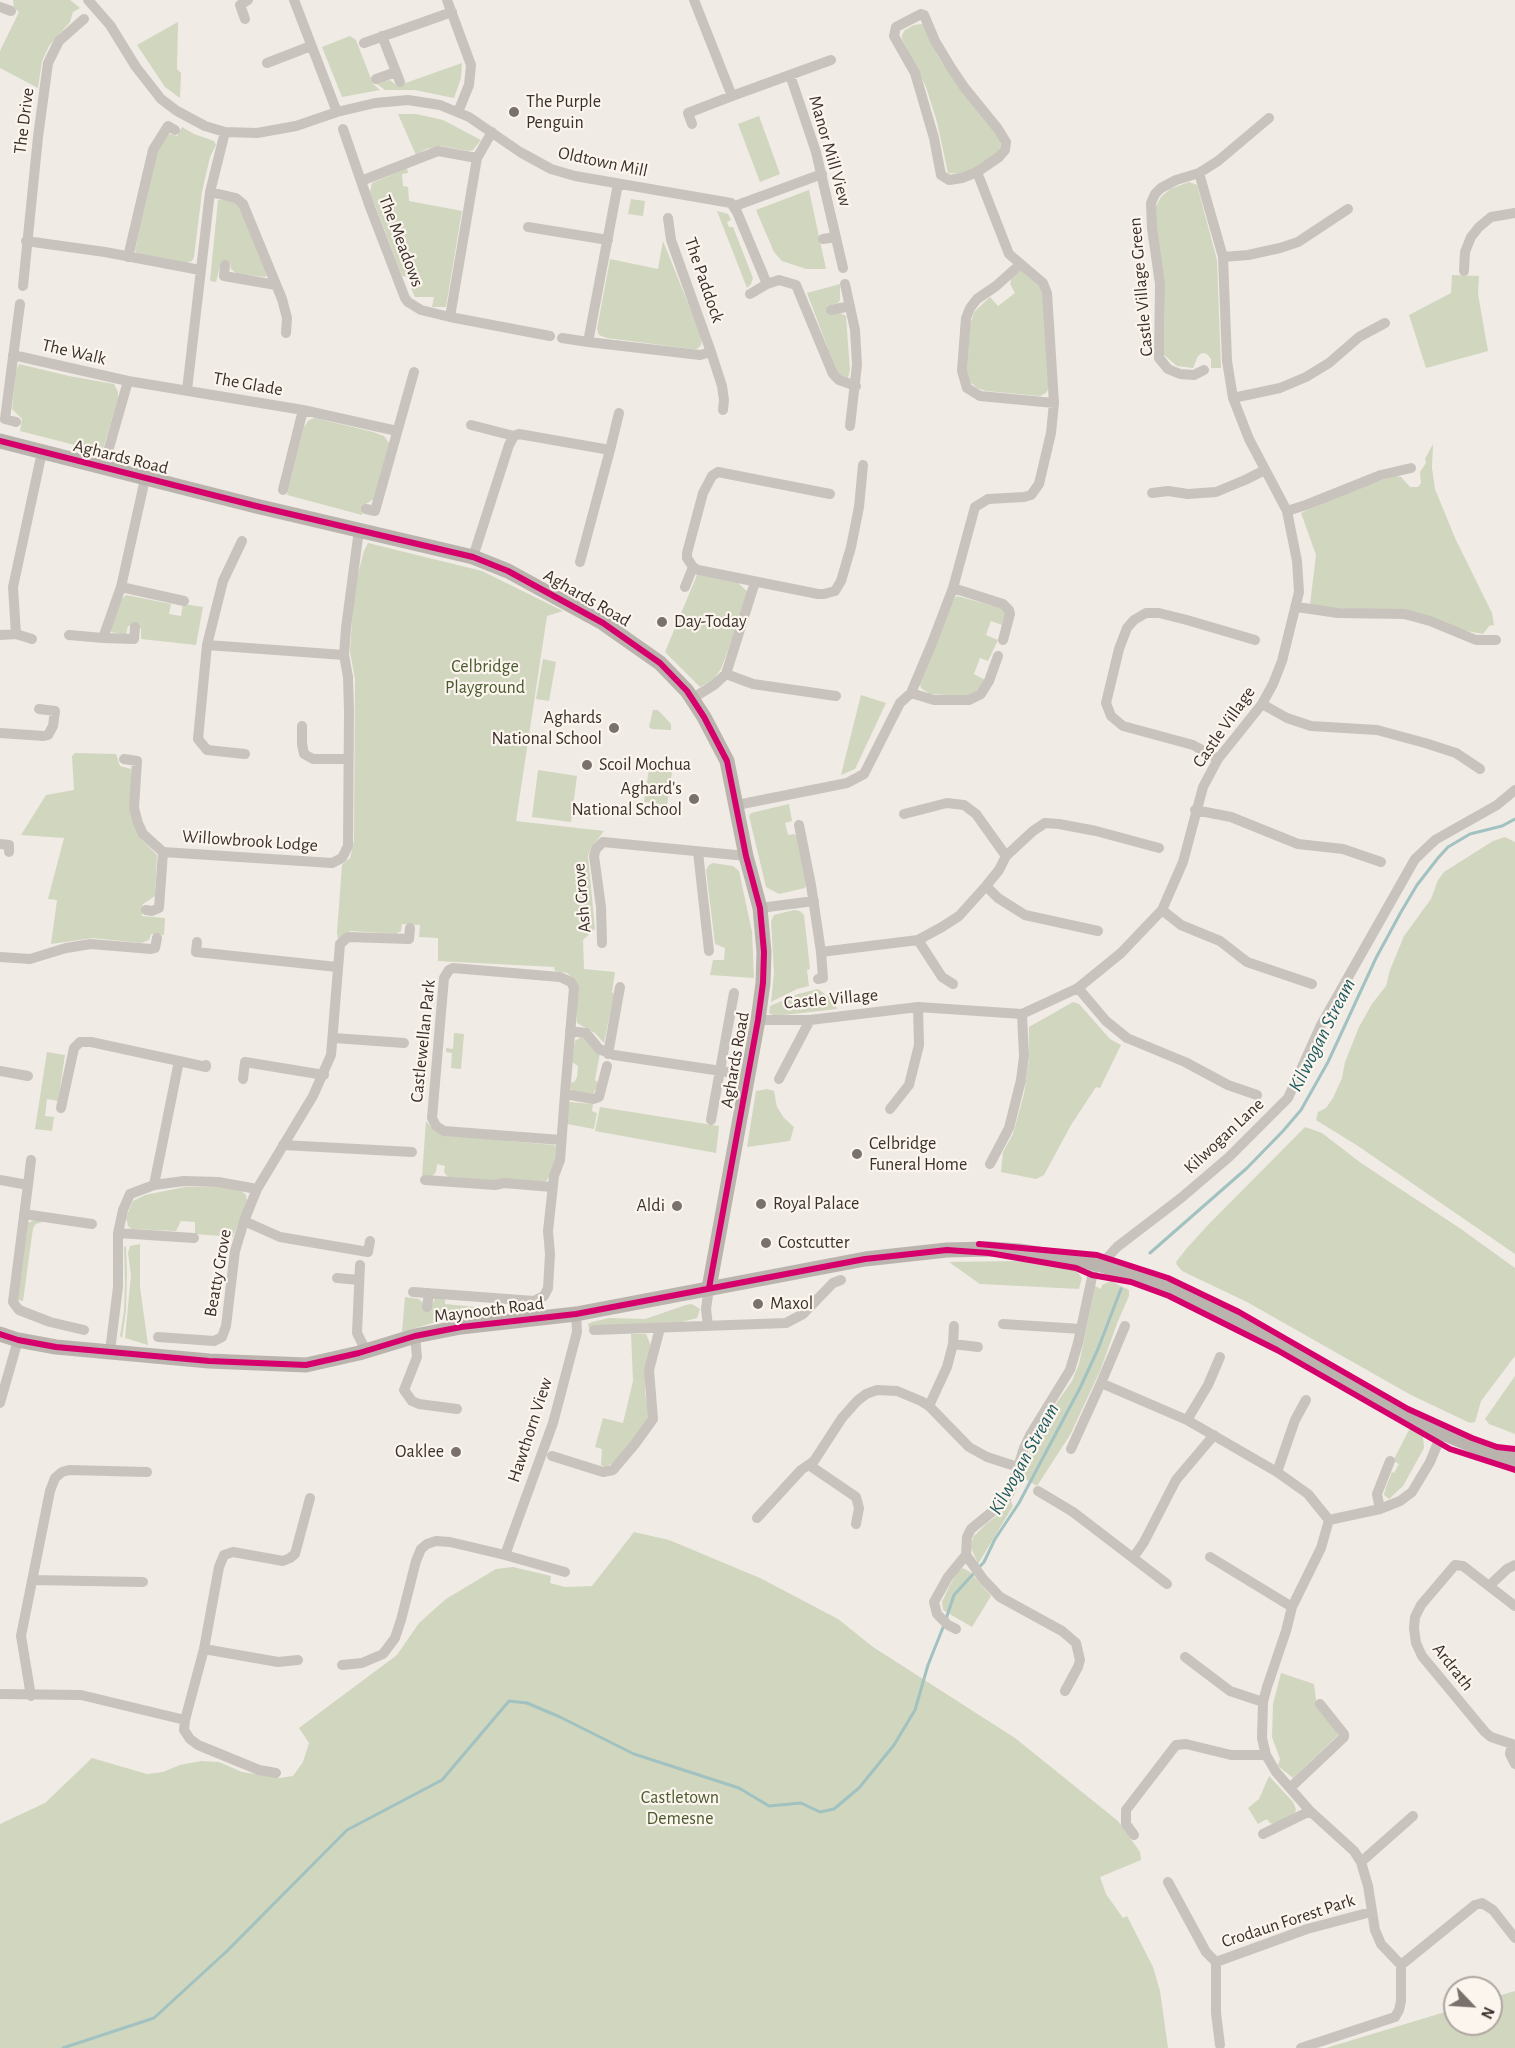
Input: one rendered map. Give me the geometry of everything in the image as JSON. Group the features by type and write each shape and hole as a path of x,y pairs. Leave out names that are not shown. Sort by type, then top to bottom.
{"main road":[{"name":"Aghards Road","path":"0,441 145,479 474,557 526,580 621,634 660,663 693,698 728,761 746,856 760,908 764,956 758,1020 709,1288"},
{"name":"Maynooth Road","path":"0,1334 56,1347 209,1361 306,1365 366,1351 415,1336 460,1327 576,1314 865,1259 947,1250 1019,1251 1100,1264 1197,1298 1404,1414 1442,1433 1515,1460"}],"street":[{"path":"294,0 337,112"},
{"path":"447,0 471,65 469,85 458,112"},
{"path":"695,0 732,96"},
{"path":"244,2 245,19"},
{"name":"Oldtown Mill","path":"96,3 143,77 161,99 185,116 205,126 225,132 246,134 304,124 337,112 375,103 408,100 440,105 458,112 551,169 618,184 726,201 735,207"},
{"path":"364,43 452,12"},
{"path":"921,14 927,19 935,41 950,66 1005,139 1006,147 1003,154 977,172 953,180 941,175 932,131 915,74 894,36 896,27 921,14"},
{"name":"The Drive","path":"23,286 43,97 50,58 59,41 84,19"},
{"path":"376,79 398,77 382,36"},
{"path":"267,63 311,46"},
{"name":"Manor Mill View","path":"692,124 688,112 831,60"},
{"name":"Manor Mill View","path":"790,75 822,174 843,268"},
{"name":"Castle Village Green","path":"1204,370 1194,375 1180,374 1168,369 1159,358 1160,284 1151,203 1161,188 1176,180 1199,173 1232,150 1269,118"},
{"path":"128,257 151,154 168,126 175,130"},
{"name":"The Meadows","path":"343,129 408,302 421,310 450,317 550,336"},
{"path":"187,390 210,192 225,132"},
{"path":"450,317 477,158 492,132"},
{"name":"The Meadows","path":"361,181 438,151 477,158"},
{"path":"737,805 847,783 864,774 900,703 911,693 953,588 975,507 988,499 1024,497 1035,491 1044,465 1054,403 1046,287 1035,274 1009,254 999,223 977,172"},
{"name":"Castle Village","path":"758,1020 810,1020 918,1007 1023,1014 1078,988 1121,953 1162,910 1183,862 1195,810 1203,787 1218,759 1262,704 1273,684 1282,661 1299,592 1297,561 1287,511 1249,440 1233,398 1227,361 1223,257 1199,173"},
{"path":"767,284 735,207 822,174"},
{"path":"588,342 618,184"},
{"path":"210,192 236,198 243,204 276,285 287,318 286,333"},
{"path":"1223,257 1248,255 1298,242 1348,209"},
{"path":"1464,271 1465,252 1471,237 1479,227 1491,217 1515,213"},
{"name":"The Paddock","path":"668,219 671,240 722,386 723,410"},
{"path":"528,227 609,240"},
{"path":"823,239 836,237"},
{"path":"27,241 200,270"},
{"path":"225,265 224,276 276,285"},
{"path":"1015,269 977,299 970,308 966,318 962,371 967,388 980,396 1054,403"},
{"path":"750,294 779,280 796,285 833,374 839,380 856,386"},
{"path":"845,284 855,330 856,386 850,426"},
{"name":"The Walk","path":"16,422 5,419 20,304"},
{"path":"831,310 850,306"},
{"path":"1233,398 1280,388 1306,377 1329,363 1359,337 1385,323"},
{"name":"The Paddock","path":"562,338 700,355 711,352"},
{"name":"The Walk","path":"13,355 128,381 187,390"},
{"path":"366,509 375,511 414,372"},
{"path":"109,448 128,381"},
{"name":"The Glade","path":"187,390 303,410 396,431"},
{"name":"The Glade","path":"283,490 303,410"},
{"path":"580,562 619,413"},
{"path":"471,425 514,436 519,434 610,450"},
{"path":"474,557 509,445 514,436"},
{"path":"16,634 12,587 42,452"},
{"path":"693,567 818,594 835,591 841,581 851,547 859,507 862,465"},
{"path":"1287,511 1381,475 1411,468"},
{"path":"1152,493 1216,492 1265,470"},
{"path":"685,587 693,567 687,553 703,493 712,476 718,472 831,494"},
{"path":"103,638 121,587 145,479"},
{"name":"Willowbrook Lodge","path":"124,759 136,761 134,808 138,823 143,834 163,852 332,863 346,854 348,846 349,711 348,677 344,655 349,596 359,530"},
{"path":"242,541 223,581 207,645 198,739 207,750 244,754"},
{"path":"693,698 721,680 726,674 755,582"},
{"path":"121,587 184,601"},
{"path":"953,588 1003,604 1009,610 1003,640"},
{"path":"1297,606 1338,613 1405,614 1430,621 1476,640 1496,640"},
{"path":"1218,759 1193,745 1123,726 1111,716 1107,701 1119,649 1134,620 1146,613 1159,613 1255,640"},
{"path":"69,635 134,639 135,627"},
{"path":"0,635 16,634 32,639"},
{"path":"207,645 344,655"},
{"path":"911,693 934,700 969,700 981,694 989,681 998,656"},
{"path":"726,674 753,684 836,696"},
{"path":"1262,704 1287,718 1311,726 1377,730 1425,743 1456,753 1480,769"},
{"path":"0,733 48,735 53,726 55,711 39,709"},
{"path":"302,726 304,754 313,759 348,759"},
{"name":"Kilwogan Lane","path":"1100,1264 1117,1247 1181,1198 1229,1157 1288,1098 1321,1024 1410,866 1435,840 1497,805 1515,790"},
{"path":"904,814 947,803 964,805 980,819 1006,856"},
{"path":"1195,810 1231,817 1298,844 1343,849 1382,862"},
{"path":"820,952 918,940 959,916 999,870 1006,856 1042,825 1049,823 1096,831 1159,848"},
{"path":"799,825 814,901 823,978 818,979"},
{"name":"Ash Grove","path":"602,943 601,907 594,856 599,845 608,841 746,856"},
{"path":"0,844 9,845 9,852"},
{"name":"Willowbrook Lodge","path":"146,910 152,911 159,908 163,852"},
{"path":"698,852 709,951"},
{"path":"986,886 998,898 1025,915 1098,931"},
{"path":"760,908 814,901"},
{"path":"1162,910 1181,925 1220,941 1248,962 1312,984"},
{"name":"Beatty Grove","path":"158,1336 214,1341 222,1337 226,1326 235,1251 244,1221 257,1190 302,1117 324,1075 331,1055 339,944 348,937 409,939 410,928"},
{"path":"0,957 30,959 66,948 91,944 151,950 155,948 157,938"},
{"path":"918,940 942,978 953,984"},
{"path":"197,942 196,952 337,967"},
{"name":"Castlewellan Park","path":"413,1292 534,1301 544,1296 548,1287 550,1254 548,1231 552,1187 560,1160 574,988 566,979 453,968 444,978 432,1118 436,1126 444,1131 561,1140"},
{"path":"608,1054 620,987"},
{"path":"1078,988 1106,1021 1127,1038 1185,1062 1228,1085 1257,1095"},
{"path":"711,1120 734,993"},
{"path":"890,1108 909,1085 920,1045 918,1007"},
{"path":"990,1164 1009,1128 1021,1080 1024,1056 1023,1014"},
{"path":"779,1079 810,1020"},
{"path":"570,1031 586,1033 599,1049 608,1054 748,1075"},
{"path":"334,1038 404,1043"},
{"path":"61,1108 74,1048 80,1042 91,1042 206,1067 206,1065"},
{"path":"154,1185 178,1061"},
{"path":"243,1079 245,1062 324,1075"},
{"path":"565,1094 593,1099 599,1097 607,1066"},
{"path":"0,1071 28,1076"},
{"path":"283,1145 412,1152"},
{"path":"31,1160 13,1302 19,1310 50,1322 84,1330"},
{"path":"425,1180 440,1176 552,1187"},
{"path":"0,1179 28,1185"},
{"path":"110,1351 118,1287 118,1233 123,1210 130,1194 154,1185 184,1181 219,1182 257,1190"},
{"path":"24,1214 92,1224"},
{"name":"Beatty Grove","path":"244,1221 280,1237 369,1252 370,1240"},
{"name":"Beatty Grove","path":"118,1233 194,1238"},
{"path":"948,1624 935,1611 934,1602 948,1577 966,1556 970,1532 1007,1498 1013,1486 1024,1448 1034,1427 1070,1370 1100,1264"},
{"path":"360,1265 357,1332 366,1351"},
{"path":"338,1278 358,1280"},
{"path":"594,1330 786,1323 802,1314 833,1282 841,1280"},
{"path":"708,1326 706,1309 709,1288"},
{"path":"427,1307 429,1293"},
{"name":"Hawthorn View","path":"505,1555 553,1423 577,1332 576,1314"},
{"path":"1003,1324 1081,1329"},
{"path":"929,1406 946,1367 953,1344 954,1326"},
{"path":"1071,1449 1125,1326"},
{"path":"552,1456 603,1472 613,1470 635,1444 653,1419 649,1370 660,1328"},
{"path":"415,1336 417,1358 404,1390 412,1401 419,1404 457,1409"},
{"path":"0,1403 18,1340"},
{"path":"953,1344 978,1347"},
{"path":"1187,1420 1208,1385 1220,1357"},
{"path":"1101,1383 1187,1420 1277,1472 1308,1494 1329,1520 1380,1509 1400,1501 1412,1492 1430,1462 1442,1433"},
{"path":"757,1518 801,1470 809,1465 847,1412 866,1394 883,1390 897,1391 929,1406 969,1447 987,1457 1018,1467"},
{"path":"1277,1472 1295,1420 1306,1400"},
{"path":"1133,1558 1144,1542 1176,1480 1214,1435"},
{"path":"1380,1509 1377,1494 1390,1461"},
{"path":"809,1465 856,1497 859,1508 856,1524"},
{"path":"31,1696 21,1636 50,1491 55,1478 69,1470 147,1472"},
{"path":"1038,1491 1074,1512 1167,1584"},
{"path":"276,1773 259,1770 198,1745 184,1730 184,1720 204,1649 219,1567 224,1556 233,1552 283,1561 290,1558 295,1554 310,1498"},
{"name":"Crodaun Forest Park","path":"1329,1520 1321,1548 1292,1607 1263,1702 1262,1738 1266,1755 1273,1768 1310,1811 1354,1851 1361,1862 1368,1886 1375,1930 1381,1944 1401,1965"},
{"path":"342,1665 362,1663 382,1654 395,1638 416,1561 421,1549 427,1544 436,1541 450,1542 565,1572"},
{"path":"966,1556 983,1579 1006,1601 1072,1639 1078,1647 1080,1660 1066,1682"},
{"path":"1210,1557 1292,1607"},
{"name":"Ardrath","path":"1515,1606 1463,1566 1455,1564 1421,1605 1415,1617 1414,1633 1422,1656 1485,1732 1491,1737 1513,1740 1510,1754 1515,1764"},
{"path":"1489,1586 1507,1569 1515,1565"},
{"path":"34,1580 143,1582"},
{"path":"204,1649 278,1662 298,1660"},
{"path":"1185,1657 1230,1691 1263,1702"},
{"path":"0,1694 81,1695 184,1720"},
{"path":"1290,1788 1344,1737 1320,1704"},
{"path":"1134,1835 1126,1824 1126,1810 1176,1745 1186,1744 1231,1755 1266,1755"},
{"path":"1263,1834 1310,1811"},
{"path":"1361,1862 1413,1816"},
{"name":"Crodaun Forest Park","path":"1167,1882 1206,1952 1216,1962 1216,2013 1220,2045"},
{"path":"1301,2048 1395,2017 1400,2010 1401,1965 1475,1905 1482,1903 1493,1910 1515,1938"},
{"name":"Crodaun Forest Park","path":"1216,1962 1308,1929 1371,1912"}],"green space":[{"path":"13,0 70,0 80,8 73,12 70,22 49,46 42,61 38,88 0,68 0,51 19,12 14,8"},
{"path":"178,22 177,69 181,73 180,98 165,87 137,45"},
{"path":"922,24 927,27 937,55 990,123 1001,142 999,152 976,168 961,174 948,173 937,122 926,87 902,39 905,30"},
{"path":"350,36 356,40 373,84 380,90 342,97 322,47"},
{"path":"462,63 461,78 454,98 415,90 385,90 376,83 390,80 397,86"},
{"path":"398,114 416,114 443,120 481,140 473,150 469,151 441,146 426,149 416,155"},
{"path":"759,116 780,174 760,182 738,124"},
{"path":"182,127 214,141 216,145 210,157 202,192 194,257 187,263 136,253 135,250 157,151 167,135 177,136"},
{"path":"407,168 408,173 402,174 403,186 408,187 409,201 462,211 446,307 432,307 434,297 415,297 411,288 423,282 418,274 410,277 402,276 370,192 372,183"},
{"path":"1189,182 1197,185 1217,260 1221,368 1211,368 1211,359 1207,354 1202,353 1198,356 1193,368 1177,366 1164,355 1165,286 1155,220 1156,206 1161,197 1170,189"},
{"path":"809,190 826,269 806,269 782,261 774,252 756,210"},
{"path":"631,199 645,201 643,216 628,214"},
{"path":"218,200 229,200 241,209 267,274 266,277 237,274 231,269 230,263 221,262 216,282 210,281"},
{"path":"717,211 728,214 731,220 727,222 729,227 733,227 753,278 747,288"},
{"path":"663,241 702,338 701,345 697,349 692,349 599,335 597,329 610,259 658,269"},
{"path":"1019,268 1040,287 1043,298 1050,386 1046,393 1040,396 986,391 977,388 969,381 967,371 970,325 974,312 990,297 998,306 1015,293 1010,284 1012,276"},
{"path":"1452,275 1479,276 1478,294 1488,351 1426,368 1409,315 1451,293"},
{"path":"840,284 840,300 838,303 827,306 829,314 838,312 846,316 850,370 848,378 838,375 807,293"},
{"path":"19,364 114,384 118,392 118,399 102,452 20,431 22,419 12,409 16,371"},
{"path":"315,418 373,432 384,436 389,443 374,499 364,505 362,515 287,495 304,427 309,420"},
{"path":"1433,444 1432,468 1435,489 1455,538 1492,613 1494,625 1489,626 1483,634 1310,604 1316,555 1301,513 1358,488 1395,476 1401,477 1410,487 1418,487 1421,483 1420,472"},
{"name":"Celbridge Playground","path":"368,543 482,571 563,611 547,616 516,821 604,831 588,856 595,929 583,940 584,969 615,972 612,992 614,994 604,1043 595,1033 577,1023 575,980 567,973 555,971 554,967 438,961 438,938 419,937 420,925 402,924 401,931 396,934 350,931 338,940 342,865 350,858 354,841 355,679 350,652 351,635 355,586"},
{"path":"697,575 738,583 748,592 721,669 713,680 700,687 665,652"},
{"path":"126,595 171,604 169,614 181,616 183,604 203,607 196,645 141,639 141,628 128,626 126,635 111,632 110,628 121,600"},
{"path":"957,596 1001,608 1006,613 1002,625 991,621 986,635 998,640 988,661 980,658 974,674 985,680 977,693 964,696 930,694 921,688 920,684"},
{"path":"543,659 556,662 549,701 536,699"},
{"path":"861,695 886,703 855,769 841,775"},
{"path":"653,710 658,710 671,724 671,730 649,727"},
{"path":"75,753 116,754 120,766 131,769 140,838 157,855 155,896 143,904 142,916 165,918 164,935 151,934 149,940 141,943 93,938 51,944 57,900 48,899 64,838 21,835 46,795 74,790 72,756"},
{"name":"Aghard's National School","path":"650,762 673,766 667,805 644,802"},
{"path":"538,770 577,776 571,822 532,817"},
{"path":"789,804 792,821 785,823 788,835 794,834 799,838 806,885 805,888 779,894 766,887 749,816 751,813"},
{"path":"1505,837 1515,842 1515,1254 1358,1146 1316,1120 1318,1112 1326,1108 1333,1098 1359,1027 1386,986 1404,936 1431,899 1438,880 1444,872 1493,841"},
{"path":"713,863 733,866 739,871 752,932 754,978 710,975 713,960 724,960 725,948 715,944 706,870"},
{"path":"794,910 804,915 810,969 807,970 809,986 797,989 771,1002 774,973 771,921 774,915"},
{"path":"818,989 834,1001 837,1009 775,1016 769,1013 770,1006 798,994"},
{"path":"1073,1002 1079,1004 1110,1039 1121,1045 1100,1088 1096,1087 1071,1125 1044,1175 1036,1179 1001,1172 1003,1152 1013,1134 1024,1094 1029,1060 1029,1027"},
{"path":"454,1033 464,1034 461,1069 451,1068 452,1053 446,1052 446,1048 453,1049"},
{"path":"581,1037 586,1038 600,1053 595,1080 599,1083 593,1094 573,1091 570,1088 571,1083 577,1077 578,1066 572,1062 575,1041"},
{"path":"47,1052 65,1055 58,1101 47,1099 45,1116 54,1117 52,1131 35,1129"},
{"path":"767,1089 774,1091 777,1107 794,1127 790,1141 747,1147 756,1091"},
{"path":"570,1102 593,1104 592,1111 597,1113 594,1129 567,1124"},
{"path":"600,1107 719,1126 716,1153 595,1131"},
{"path":"426,1121 434,1131 447,1136 506,1139 554,1145 556,1147 555,1162 545,1182 448,1177 444,1172 445,1166 437,1164 436,1172 432,1176 422,1176"},
{"path":"1305,1127 1322,1133 1361,1163 1461,1229 1515,1268 1515,1356 1481,1401 1475,1422 1470,1423 1411,1395 1247,1302 1182,1271 1177,1265 1176,1262 1208,1225"},
{"path":"185,1187 230,1187 246,1195 247,1201 233,1237 195,1234 195,1222 181,1221 176,1231 132,1229 128,1226 126,1217 133,1201 145,1195"},
{"path":"34,1220 45,1221 36,1224 33,1228 23,1301 18,1300 28,1223"},
{"path":"140,1244 140,1287 148,1345 125,1338 131,1275 128,1253 130,1246"},
{"path":"124,1246 126,1247 127,1272 126,1310 122,1338 120,1336 124,1311"},
{"path":"1019,1261 1076,1270 1082,1278 1079,1289 980,1284 949,1262"},
{"path":"1111,1281 1129,1290 1129,1296 1100,1371 1070,1435 1037,1486 1022,1477 1030,1449 1039,1428 1072,1381 1079,1364 1095,1286 1101,1289 1102,1285"},
{"path":"405,1297 419,1299 423,1303 423,1310 430,1310 436,1298 445,1299 445,1304 476,1307 476,1310 488,1311 488,1315 450,1318 402,1332"},
{"path":"692,1304 700,1309 697,1318 681,1322 589,1328 588,1324 609,1318 645,1319"},
{"path":"631,1334 646,1334 651,1346 646,1365 645,1392 649,1414 645,1425 613,1463 605,1467 601,1465 602,1449 595,1447 603,1418 623,1423 633,1381"},
{"path":"1515,1376 1515,1434 1489,1424 1485,1419"},
{"path":"1410,1428 1423,1436 1424,1448 1403,1486 1389,1499 1384,1495 1386,1487 1392,1472 1394,1473 1399,1464 1393,1461"},
{"path":"1011,1501 1013,1506 978,1564 971,1548 973,1537"},
{"name":"Castletown Demesne","path":"634,1532 669,1540 760,1578 838,1619 873,1647 1015,1738 1118,1821 1140,1852 1141,1860 1100,1877 1106,1894 1123,1918 1127,1916 1153,1967 1160,1991 1168,2048 0,2048 0,1824 45,1803 92,1758 147,1774 163,1772 180,1765 201,1761 219,1762 242,1772 280,1778 293,1776 303,1762 309,1743 299,1728 397,1655 419,1623 446,1599 496,1569 513,1567 551,1576 550,1583 565,1587 592,1586"},
{"path":"963,1568 970,1572 991,1596 972,1627 943,1610 942,1602 950,1585 958,1571"},
{"path":"1281,1673 1314,1684 1317,1707 1338,1735 1293,1778 1278,1766 1280,1759 1272,1737 1273,1704"},
{"path":"1269,1776 1293,1802 1296,1809 1295,1813 1277,1825 1270,1823 1267,1819 1258,1824 1248,1808 1259,1799"},
{"path":"1515,1991 1515,2048 1326,2048 1443,2013 1443,2036 1503,2036 1503,1994"}],"waterway":[{"name":"Kilwogan Stream","path":"1150,1253 1247,1168 1301,1110 1328,1062 1376,958 1401,912 1417,885 1438,858 1448,847 1470,834 1502,826 1515,819"},
{"name":"Kilwogan Stream","path":"946,1619 954,1595 984,1562 995,1539 1019,1503 1080,1388 1121,1289"},
{"path":"63,2048 154,2018 227,1951 347,1830 442,1780 509,1701 527,1703 634,1754 739,1788 769,1806 801,1803 820,1812 834,1809 859,1788 894,1745 915,1710 928,1665 944,1625"}],"cycle path":[{"path":"0,441 256,506 473,557 508,571 603,623 660,663 687,691 704,717 727,761 746,856 760,908 764,952 758,1020 709,1288"},
{"path":"979,1244 1097,1255 1168,1278 1239,1312 1408,1409 1472,1438 1497,1447 1515,1449"},
{"path":"0,1334 56,1347 209,1361 306,1365 359,1353 415,1336 461,1327 576,1314 865,1259 947,1250 989,1253 1076,1268 1092,1275 1131,1282 1169,1296 1277,1350 1450,1449 1515,1470"}],"place":[{"name":"The Purple Penguin","path":"514,112"},
{"name":"Day-Today","path":"662,622"},
{"name":"Aghards National School","path":"614,728"},
{"name":"Scoil Mochua","path":"587,765"},
{"name":"Aghard's National School","path":"694,799"},
{"name":"Celbridge Funeral Home","path":"857,1154"},
{"name":"Royal Palace","path":"761,1204"},
{"name":"Aldi","path":"677,1206"},
{"name":"Costcutter","path":"766,1243"},
{"name":"Maxol","path":"758,1304"},
{"name":"Oaklee","path":"456,1452"}]}
